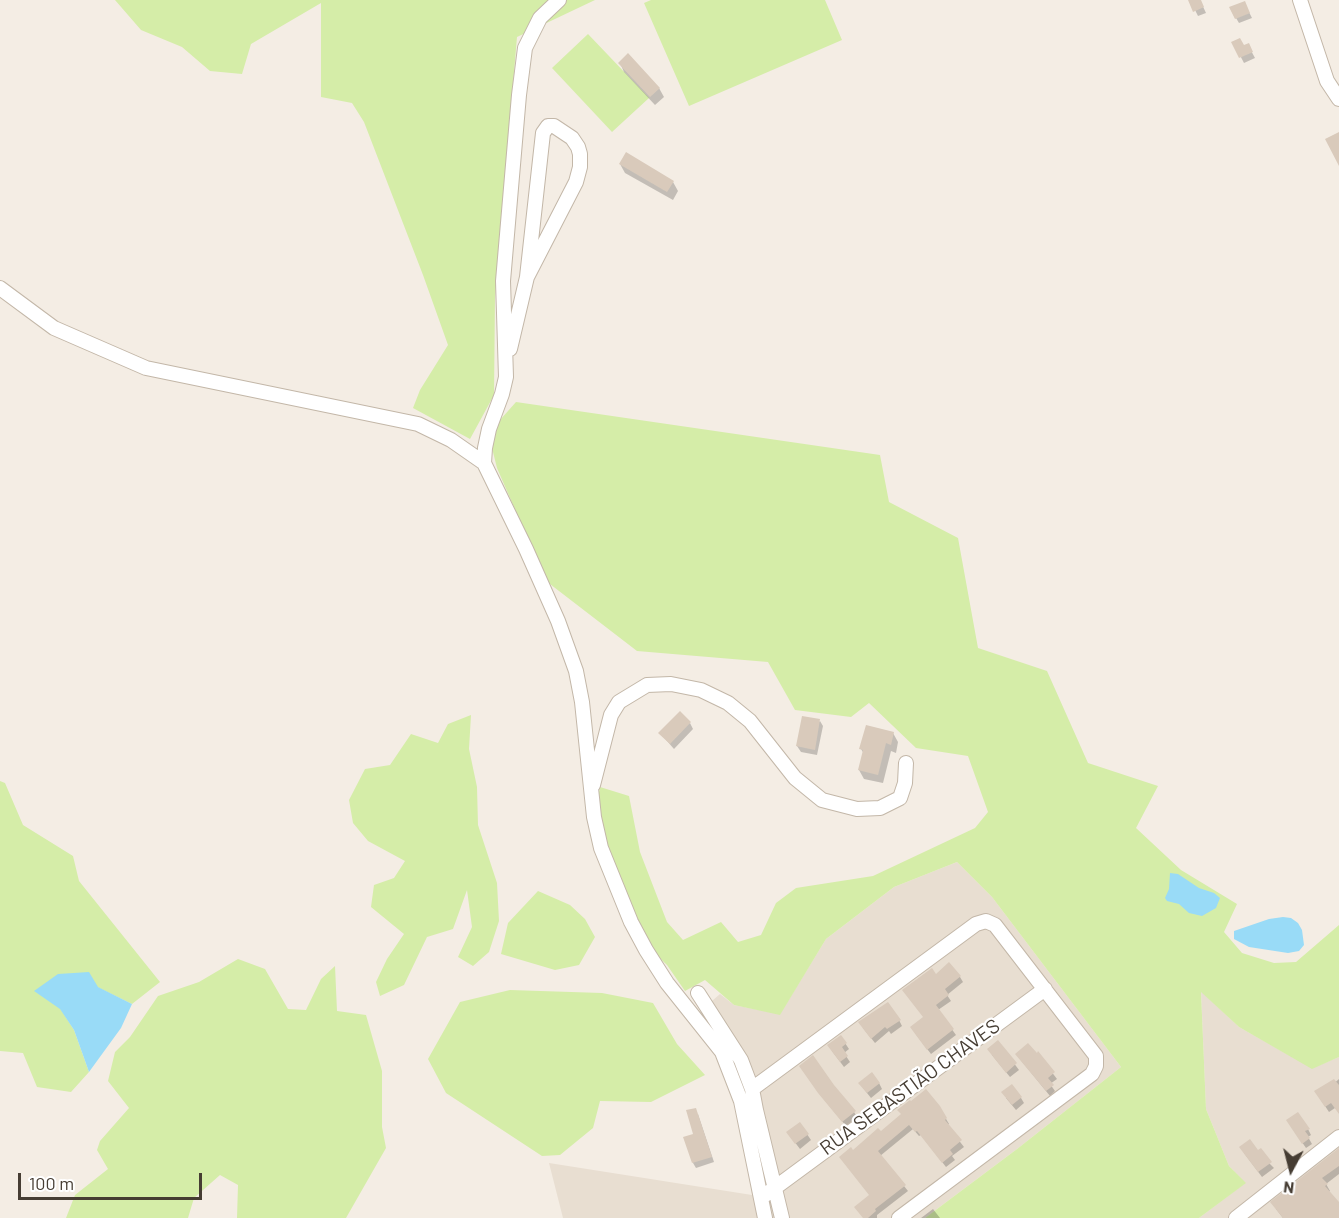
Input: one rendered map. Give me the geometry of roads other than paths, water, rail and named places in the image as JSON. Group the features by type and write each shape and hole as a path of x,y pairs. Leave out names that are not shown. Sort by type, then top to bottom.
{"street":[{"path":"559,0 540,18 525,48 503,281 506,378 484,448 484,463 531,559 558,621 576,671 582,702 594,817 601,848 631,922 646,950 667,983 722,1052 741,1101 765,1218"},
{"path":"1300,0 1327,81 1339,99"},
{"path":"507,363 527,277 543,133 548,126 554,126 572,138 578,147 580,167 576,182 527,277"},
{"path":"0,288 54,328 146,368 418,424 451,440 484,463"},
{"path":"591,793 611,715 619,702 647,685 671,684 701,690 728,703 750,721 795,778 822,800 857,809 880,808 900,798 905,783 906,763"},
{"path":"752,1089 976,924 986,921 995,925 1096,1056 1096,1066 1092,1074 899,1218"},
{"name":"RUA SEBASTIÃO CHAVES","path":"761,1198 1045,989"},
{"path":"699,993 741,1060 752,1089 782,1218"},
{"path":"741,1101 756,1110"},
{"path":"1236,1218 1339,1137"}],"water":[{"path":"1170,873 1178,874 1199,888 1214,893 1220,898 1216,908 1202,916 1189,913 1179,904 1167,901 1165,898 1169,889"},
{"path":"1291,918 1302,930 1304,945 1299,951 1288,953 1249,947 1234,939 1234,931 1269,919"},
{"path":"89,972 98,987 132,1004 121,1028 89,1072 74,1030 60,1009 34,991 58,974"}]}
